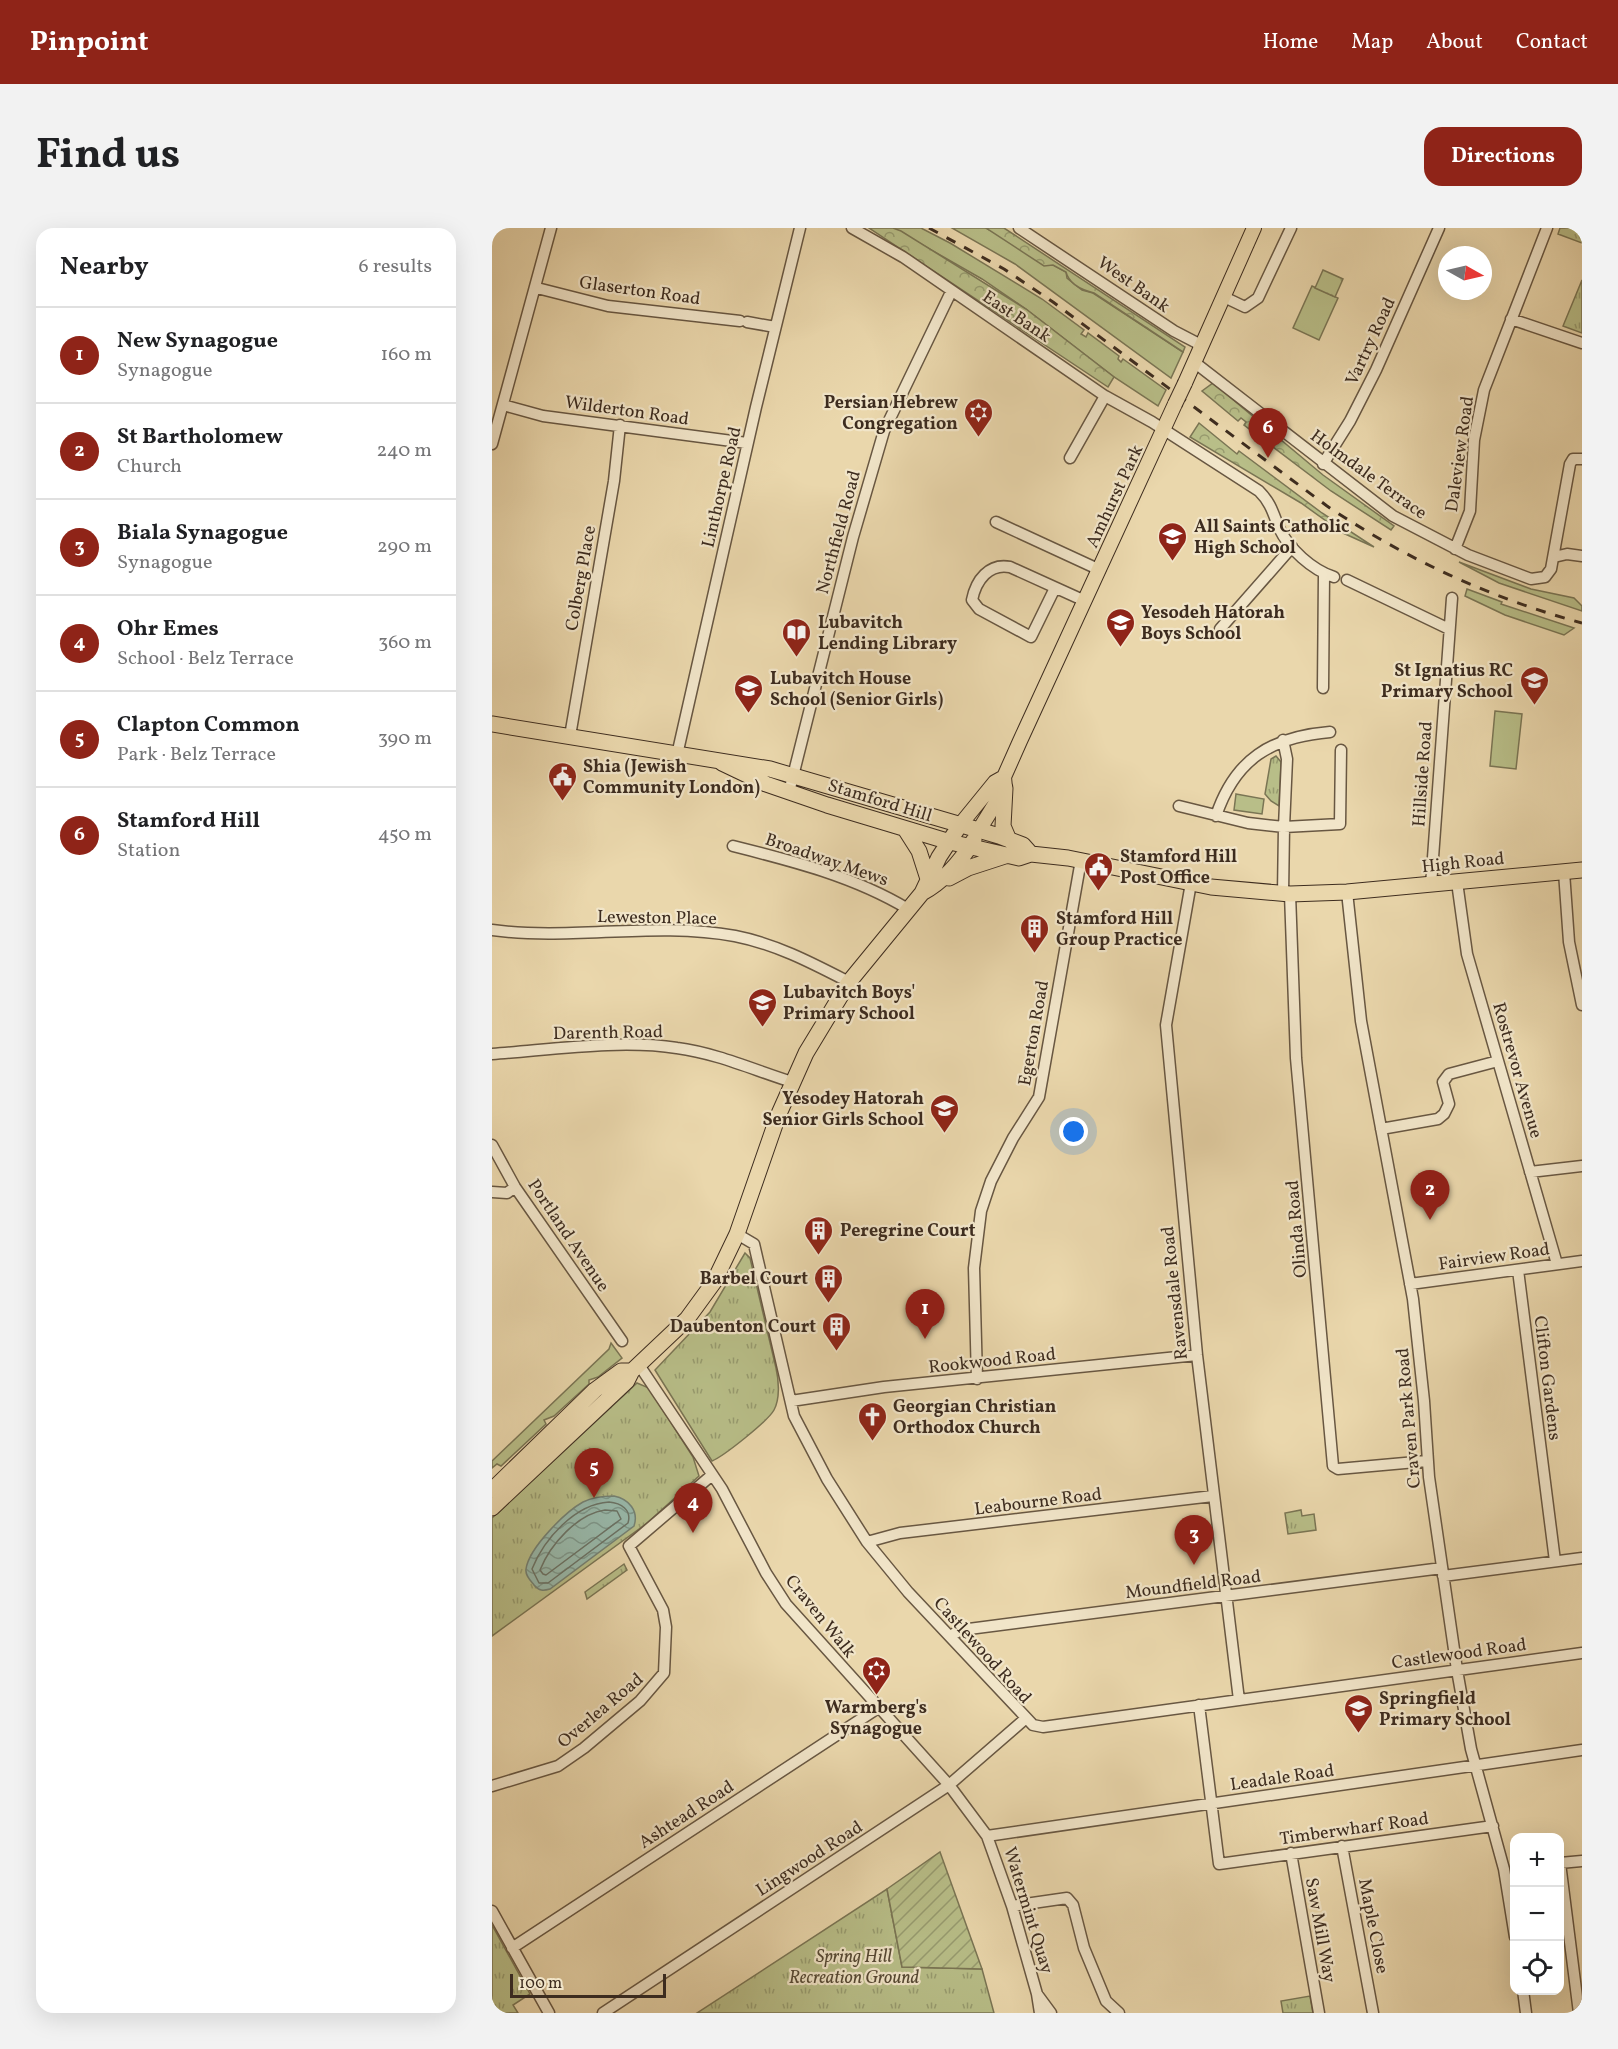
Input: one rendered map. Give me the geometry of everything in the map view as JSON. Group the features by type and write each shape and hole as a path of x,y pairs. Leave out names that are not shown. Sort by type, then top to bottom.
{"highway":[{"name":"Stamford Hill","path":"492,724 794,774 979,830 1008,847 1019,858 1030,854 1081,860 1191,883 1287,894 1347,892"},
{"name":"Stamford Hill","path":"722,763 789,792 905,829 970,846 1008,847"},
{"path":"929,885 1008,847 1003,826 1005,783"},
{"path":"843,810 850,791"},
{"path":"929,885 960,825"},
{"path":"905,829 919,851 929,885"},
{"path":"492,1508 627,1382 636,1368 681,1325 700,1301 722,1269 738,1234 792,1082 822,1024 849,982 908,909 929,885 970,846 979,830"},
{"name":"High Road","path":"1347,892 1582,870"},
{"path":"492,1490 595,1390 621,1371 636,1368"}],"main road":[{"name":"Amhurst Park","path":"979,830 1005,783 1254,228"},
{"name":"Amhurst Park","path":"960,825 995,782 1005,783"}],"street":[{"path":"492,444 537,288 551,228"},
{"name":"Linthorpe Road","path":"677,755 747,443 800,228"},
{"name":"East Bank","path":"852,228 903,257 1105,396 1165,430"},
{"name":"West Bank","path":"1019,228 1174,331 1201,345"},
{"path":"1224,297 1245,306 1252,304 1258,298 1291,228"},
{"name":"Vartry Road","path":"1323,464 1350,421 1376,370 1439,228"},
{"name":"Daleview Road","path":"1455,549 1470,511 1474,440 1484,390 1547,228"},
{"name":"Glaserton Road","path":"537,288 608,306 743,321 775,327"},
{"name":"Northfield Road","path":"789,792 853,537 884,431 951,291"},
{"path":"1511,319 1582,343"},
{"name":"Holmdale Terrace","path":"1194,362 1393,516 1455,549 1531,579 1542,578 1551,569 1554,557"},
{"path":"1070,458 1105,396"},
{"name":"Wilderton Road","path":"503,405 543,416 747,443"},
{"name":"Colberg Place","path":"570,736 614,481 620,425"},
{"path":"1165,430 1259,491 1270,502 1279,527 1292,548 1329,575 1323,688"},
{"path":"1578,459 1570,464 1554,557 1567,554 1582,556"},
{"path":"996,522 1100,570"},
{"path":"1220,629 1292,548"},
{"path":"1055,588 1031,637 979,609 972,600 974,590 993,567 1010,567 1055,588 1085,602"},
{"path":"1347,580 1449,629"},
{"name":"Hillside Road","path":"1431,885 1452,598"},
{"path":"1216,816 1224,792 1244,766 1268,746 1306,734 1330,732"},
{"path":"1283,740 1287,759 1284,827 1287,894"},
{"path":"1179,806 1216,816 1284,827 1340,824 1341,750"},
{"name":"Broadway Mews","path":"733,846 818,870 884,895 908,909"},
{"name":"Egerton Road","path":"977,1379 974,1268 981,1210 991,1181 1004,1155 1039,1097 1081,860"},
{"path":"1564,872 1569,942 1582,1005"},
{"name":"Rostrevor Avenue","path":"1457,882 1467,954 1557,1264"},
{"name":"Ravensdale Road","path":"1191,883 1166,1025 1197,1355 1239,1700"},
{"name":"Craven Park Road","path":"1347,892 1361,1021 1410,1284 1424,1401 1427,1461 1457,1670 1475,1765 1492,1826 1509,1869 1511,1887"},
{"name":"Olinda Road","path":"1287,894 1296,1058 1333,1466 1338,1469 1427,1461"},
{"name":"Leweston Place","path":"492,930 558,934 678,931 735,936 795,954 849,982"},
{"name":"Darenth Road","path":"492,1054 641,1046 676,1048 710,1055 792,1082"},
{"path":"1382,1129 1438,1119 1444,1114 1449,1104 1443,1082 1449,1074 1498,1060"},
{"name":"Portland Avenue","path":"492,1144 514,1187 622,1341"},
{"path":"1530,1172 1582,1166"},
{"path":"492,1192 507,1193 514,1187"},
{"name":"Castlewood Road","path":"738,1234 754,1244 794,1416 827,1479 867,1542 908,1592 1025,1719 1042,1727 1582,1653"},
{"name":"Fairview Road","path":"1410,1284 1582,1261"},
{"name":"Clifton Gardens","path":"1518,1270 1555,1561"},
{"name":"Rookwood Road","path":"791,1401 884,1387 1197,1355"},
{"name":"Craven Walk","path":"636,1368 712,1475 766,1573 786,1604 949,1785 987,1836"},
{"name":"Overlea Road","path":"492,1786 558,1766 584,1748 640,1701 664,1673 666,1627 663,1610 629,1546 712,1475"},
{"name":"Leabourne Road","path":"867,1542 900,1533 1213,1496"},
{"name":"Moundfield Road","path":"950,1636 961,1630 1225,1597 1582,1558"},
{"path":"1199,1705 1212,1804"},
{"name":"Ashtead Road","path":"512,1948 878,1708"},
{"name":"Lingwood Road","path":"603,2013 949,1785 1025,1719"},
{"name":"Leadale Road","path":"987,1836 1582,1750"},
{"name":"Timberwharf Road","path":"1212,1804 1219,1864 1492,1826"},
{"name":"Watermint Quay","path":"987,1836 1012,1906 1037,1994 1040,2013"},
{"name":"Maple Close","path":"1342,1846 1373,2013"},
{"name":"Saw Mill Way","path":"1291,1853 1319,2013"},
{"path":"1564,1863 1582,1861"},
{"path":"1563,1887 1579,2013"},
{"path":"1012,1906 1067,1898 1073,1905 1084,1948 1106,2001 1119,2013"},
{"path":"492,1911 549,2013"},
{"name":"Watermint Quay","path":"1037,1994 1051,2013"},
{"path":"1524,1995 1526,2013"}],"green space":[{"path":"869,228 893,228 901,231 1026,309 1114,377 1108,387"},
{"path":"893,228 921,228 1042,299 1084,330 1081,334 1086,337 1088,333 1119,356 1118,359 1121,362 1123,359 1166,390 1158,406 1114,377 1026,309 982,279"},
{"path":"952,228 986,228 1066,272 1067,278 1082,290 1093,293 1183,352 1171,378 1015,264"},
{"path":"986,228 1004,228 1185,347 1183,352 1094,293 1077,286 1066,272 1053,265 1044,266"},
{"path":"1560,228 1582,228 1582,243 1558,234"},
{"path":"1323,270 1343,279 1335,297 1315,288"},
{"path":"1582,280 1582,333 1563,326"},
{"path":"1312,286 1338,298 1319,340 1293,328"},
{"path":"1213,383 1323,475 1394,526 1391,530 1331,491 1244,425 1246,422 1241,418 1238,421 1202,391"},
{"path":"1199,423 1237,454 1239,451 1322,513 1374,547 1343,533 1301,503 1190,437"},
{"path":"1459,562 1531,589 1574,598 1582,606 1582,611 1499,583"},
{"path":"1467,589 1502,602 1501,604 1574,628 1564,635 1505,615 1465,596"},
{"path":"1495,711 1522,714 1516,769 1490,766"},
{"path":"1276,756 1281,762 1279,806 1265,794 1271,759"},
{"path":"1236,794 1264,799 1262,814 1234,810"},
{"path":"745,1253 750,1258 776,1368 778,1395 774,1410 763,1422 735,1446 712,1461 655,1370 710,1312"},
{"path":"611,1343 622,1358 598,1377 589,1380 589,1384 554,1416 544,1420 546,1424 501,1466 497,1464 492,1468 492,1461 609,1349"},
{"path":"637,1383 649,1388 693,1457 699,1476 646,1524 492,1636 492,1518"},
{"path":"1301,1510 1302,1516 1314,1514 1316,1530 1288,1534 1285,1513"},
{"path":"624,1564 627,1570 587,1599 585,1592"},
{"path":"940,1852 982,1969 902,1967 887,1889"},
{"name":"Spring Hill Recreation Ground","path":"887,1889 902,1967 982,1969 994,2013 697,2013"},
{"path":"492,1925 530,1994 513,2005 518,2013 492,2013"},
{"path":"1310,1996 1313,2013 1283,2013 1281,2001"}],"water":[{"path":"614,1496 631,1506 635,1515 634,1526 550,1589 541,1590 536,1587 528,1577 526,1569 534,1551 549,1531 583,1502 598,1497"}],"railway":[{"path":"929,228 1004,269 1053,302 1327,506 1357,525 1418,560 1482,589 1514,602 1582,623"}],"place":[{"name":"Persian Hebrew Congregation","path":"979,438"},
{"name":"Stamford Hill","path":"1268,458"},
{"name":"All Saints Catholic High School","path":"1173,562"},
{"name":"Yesodeh Hatorah Boys School","path":"1120,648"},
{"name":"Lubavitch Lending Library","path":"797,658"},
{"name":"St Ignatius RC Primary School","path":"1534,706"},
{"name":"Lubavitch House School (Senior Girls)","path":"749,714"},
{"name":"Shia (Jewish Community London)","path":"562,802"},
{"name":"Stamford Hill Post Office","path":"1099,892"},
{"name":"Stamford Hill Group Practice","path":"1035,954"},
{"name":"Lubavitch Boys' Primary School","path":"762,1028"},
{"name":"Yesodey Hatorah Senior Girls School","path":"945,1134"},
{"name":"St Bartholomew","path":"1430,1220"},
{"name":"Peregrine Court","path":"819,1256"},
{"name":"Barbel Court","path":"829,1304"},
{"name":"New Synagogue","path":"925,1339"},
{"name":"Daubenton Court","path":"837,1352"},
{"name":"Georgian Christian Orthodox Church","path":"872,1442"},
{"name":"Clapton Common","path":"594,1498"},
{"name":"Ohr Emes","path":"693,1533"},
{"name":"Biala Synagogue","path":"1194,1565"},
{"name":"Warmberg's Synagogue","path":"876,1696"},
{"name":"Springfield Primary School","path":"1358,1734"}]}
